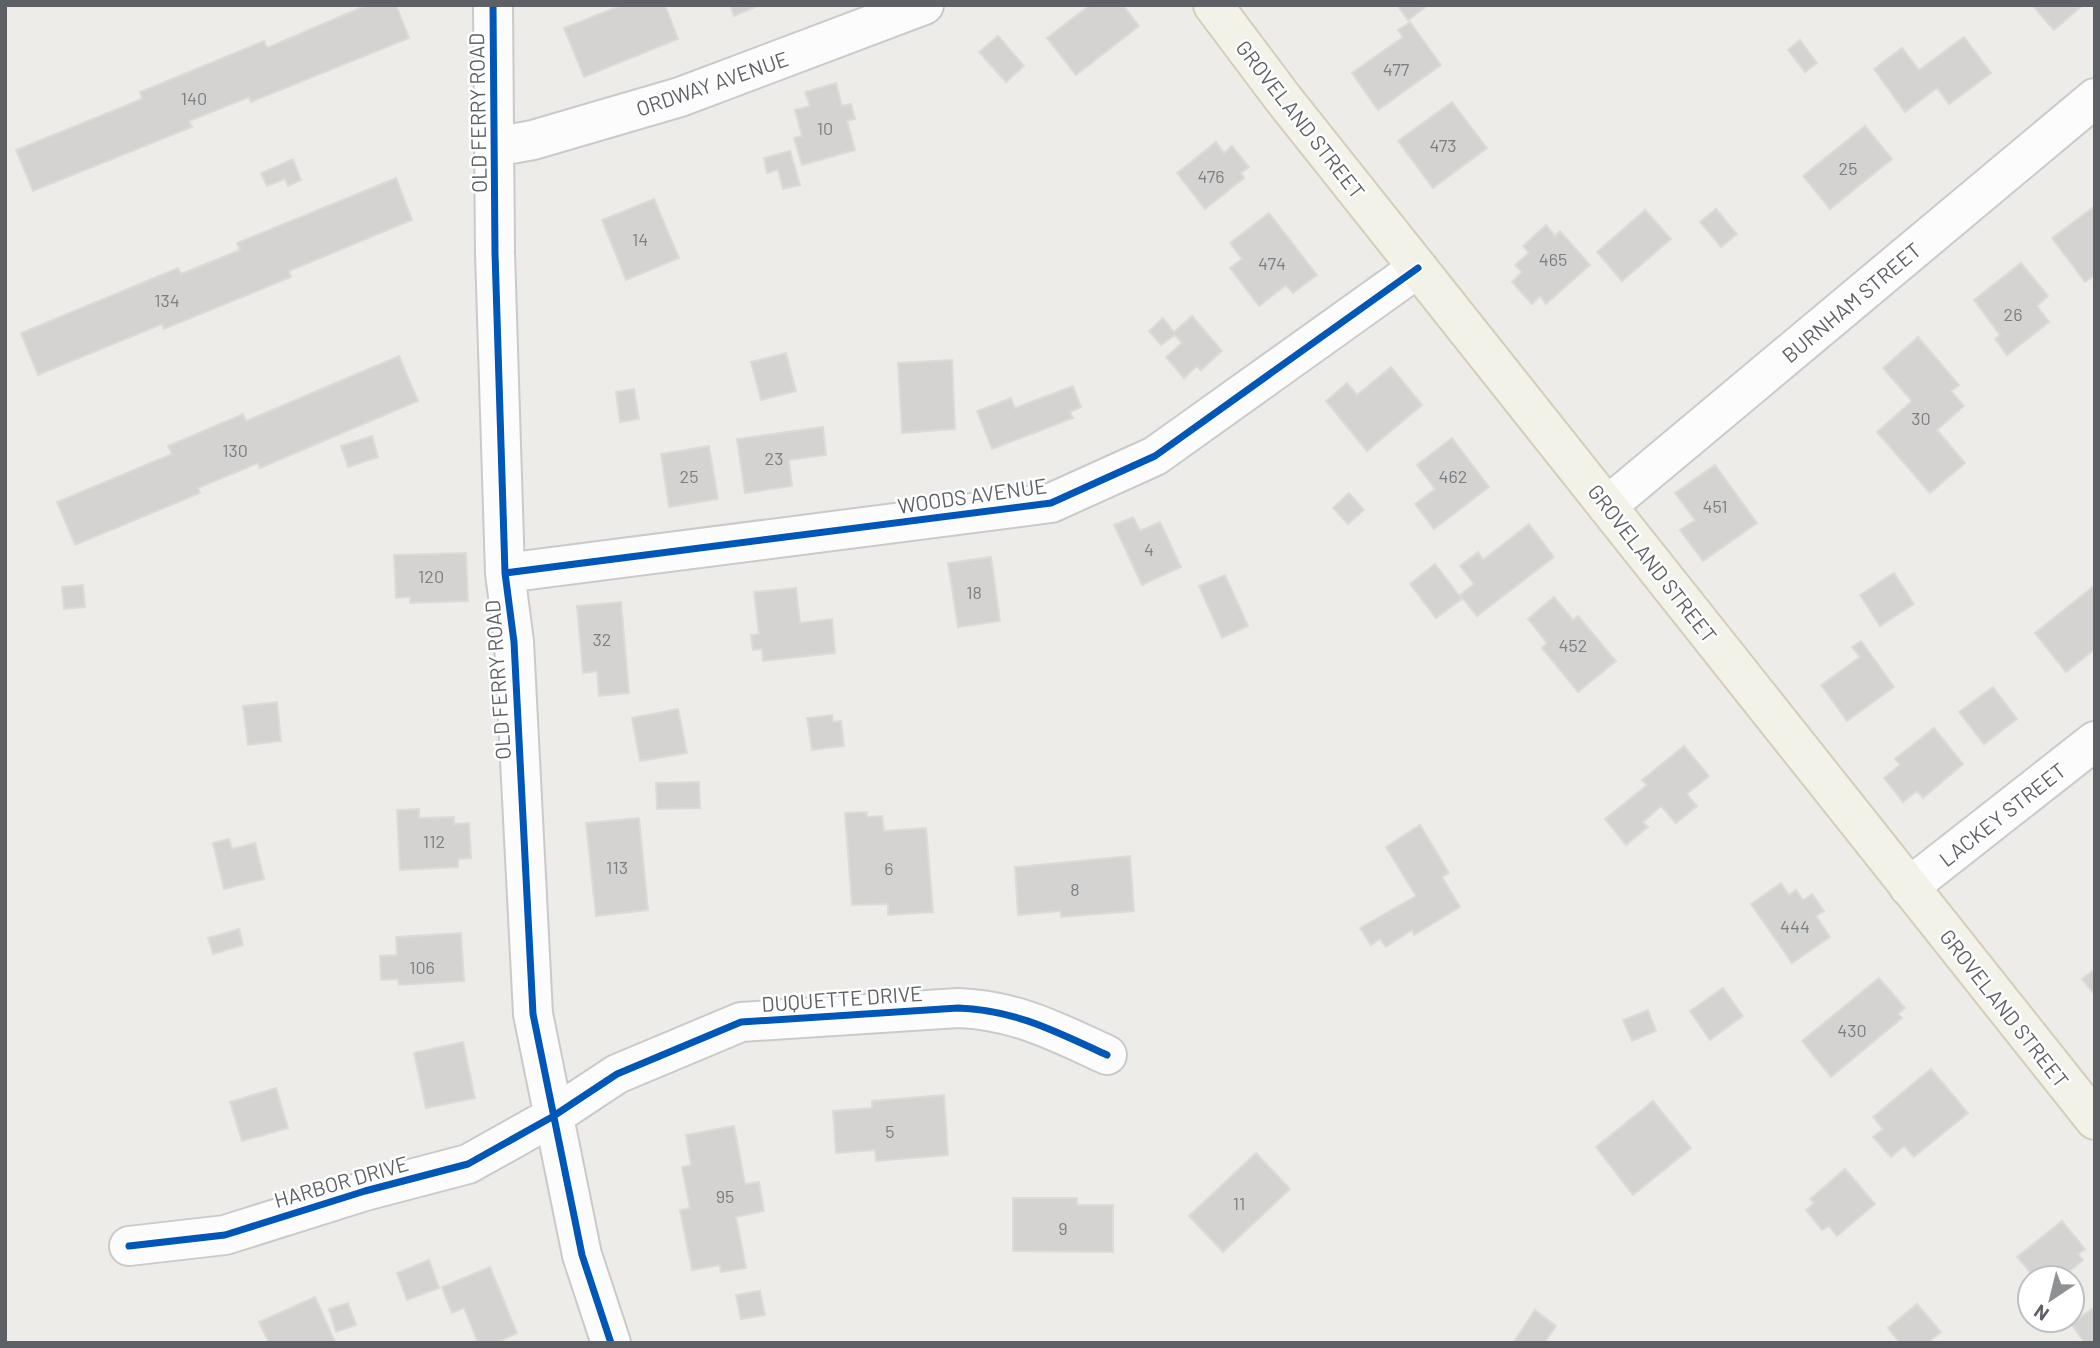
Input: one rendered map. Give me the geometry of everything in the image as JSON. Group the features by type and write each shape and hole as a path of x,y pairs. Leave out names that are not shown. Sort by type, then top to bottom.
{"main road":[{"name":"GROVELAND STREET","path":"1213,5 1418,268 2095,1120"}],"street":[{"name":"OLD FERRY ROAD","path":"493,5 495,253 505,573 514,642 533,1014 582,1255 611,1343"},
{"name":"ORDWAY AVENUE","path":"495,147 533,140 680,97 924,5"},
{"name":"BURNHAM STREET","path":"1607,506 2095,98"},
{"name":"WOODS AVENUE","path":"505,573 1051,503 1155,456 1418,268"},
{"name":"LACKEY STREET","path":"1909,887 2095,741"},
{"name":"DUQUETTE DRIVE","path":"552,1117 617,1074 741,1022 958,1007 993,1009 1042,1025 1107,1055"},
{"name":"HARBOR DRIVE","path":"129,1246 225,1234 468,1164 552,1117"}],"building":[{"path":"367,5 396,5 409,38 251,102 249,97 189,121 192,127 33,191 16,150 142,99 140,92 264,41 267,48"},
{"path":"622,5 665,5 678,39 584,77 564,28"},
{"path":"730,5 760,5 734,16"},
{"path":"1090,5 1123,5 1139,26 1076,75 1047,38"},
{"path":"1397,5 1428,5 1408,20"},
{"path":"2032,5 2083,5 2054,30"},
{"path":"1410,22 1441,65 1378,110 1352,73 1403,37 1398,30"},
{"path":"998,36 1024,66 1006,82 979,52"},
{"path":"1964,37 1991,73 1949,104 1937,88 1905,112 1874,69 1902,48 1919,70"},
{"path":"1800,40 1817,63 1805,72 1788,50"},
{"path":"836,83 842,106 851,104 855,119 847,121 855,150 802,165 794,138 802,136 795,110 810,106 805,92"},
{"path":"1452,102 1487,148 1433,188 1398,141"},
{"path":"1865,126 1892,159 1830,209 1803,176"},
{"path":"1216,142 1224,153 1232,146 1249,167 1241,173 1244,178 1205,209 1177,173"},
{"path":"790,151 800,185 783,189 778,170 767,173 764,158"},
{"path":"293,159 301,180 288,186 285,179 267,186 261,173"},
{"path":"396,178 412,220 289,271 291,277 164,329 162,324 38,375 21,333 178,268 181,274 240,250 237,243"},
{"path":"654,199 679,258 626,280 602,220"},
{"path":"2095,206 2095,275 2085,282 2052,238"},
{"path":"1716,209 1737,234 1721,247 1700,222"},
{"path":"1645,210 1671,239 1622,281 1597,252"},
{"path":"1269,213 1317,275 1293,293 1286,285 1259,306 1230,268 1242,259 1230,243"},
{"path":"1546,225 1555,236 1560,231 1590,265 1546,304 1540,296 1532,304 1512,282 1522,272 1515,265 1529,253 1523,246"},
{"path":"2021,263 2048,296 2037,306 2049,322 2007,355 1995,339 2000,335 1974,300"},
{"path":"1192,316 1222,351 1201,370 1197,366 1184,378 1166,357 1182,343 1175,335 1161,345 1149,331 1163,318 1174,332"},
{"path":"1918,337 1959,385 1951,391 1964,406 1937,430 1965,463 1930,493 1877,432 1912,401 1883,368"},
{"path":"786,353 796,391 761,400 751,362"},
{"path":"399,356 418,401 260,468 258,463 198,488 200,493 75,545 57,502 172,454 168,446 243,414 246,421"},
{"path":"952,360 955,429 902,433 898,363"},
{"path":"1391,367 1422,405 1367,451 1326,401 1347,383 1357,395"},
{"path":"1073,386 1081,407 1070,412 1073,418 992,449 977,411 1011,398 1015,408"},
{"path":"634,389 639,419 620,422 616,392"},
{"path":"823,427 826,455 789,460 792,486 745,493 737,439"},
{"path":"372,436 378,457 348,467 341,446"},
{"path":"1452,438 1489,487 1434,529 1415,504 1435,489 1417,465"},
{"path":"709,446 718,499 669,507 661,454"},
{"path":"1715,465 1757,523 1703,561 1680,530 1695,520 1675,493"},
{"path":"1349,493 1364,510 1348,524 1333,508"},
{"path":"1133,517 1140,531 1160,522 1181,567 1142,585 1114,525"},
{"path":"1529,524 1554,557 1477,616 1460,595 1474,584 1460,566 1478,552 1483,560"},
{"path":"466,553 468,601 410,603 410,597 396,598 394,555"},
{"path":"991,557 1000,621 958,627 948,563"},
{"path":"1435,564 1462,599 1436,618 1410,584"},
{"path":"1894,573 1914,604 1880,626 1860,595"},
{"path":"1225,575 1248,626 1222,638 1199,586"},
{"path":"83,585 85,607 64,609 62,587"},
{"path":"2095,585 2095,649 2066,672 2035,633"},
{"path":"796,588 800,623 832,619 835,653 763,661 762,649 753,650 751,635 759,634 754,592"},
{"path":"1554,597 1573,620 1578,616 1616,661 1578,692 1542,648 1547,643 1528,619"},
{"path":"621,602 629,693 599,696 597,671 583,673 577,606"},
{"path":"1861,641 1894,687 1847,721 1821,685 1860,657 1852,647"},
{"path":"1993,687 2017,719 1984,744 1959,712"},
{"path":"277,702 281,741 248,745 243,706"},
{"path":"678,709 687,753 640,761 632,718"},
{"path":"832,715 833,722 841,721 844,746 812,750 807,718"},
{"path":"1934,728 1963,764 1923,798 1917,791 1903,802 1884,778 1900,765 1895,759"},
{"path":"1684,746 1709,776 1687,794 1697,806 1676,823 1661,806 1643,822 1648,827 1626,845 1605,819 1647,785 1642,780"},
{"path":"699,782 700,808 657,809 656,783"},
{"path":"419,809 419,818 454,817 454,824 469,823 471,858 458,859 458,867 400,870 397,810"},
{"path":"867,812 867,817 882,816 884,831 926,828 933,912 888,915 888,904 852,905 845,813"},
{"path":"639,818 648,910 596,916 586,823"},
{"path":"1420,825 1449,873 1442,877 1460,907 1414,935 1412,930 1386,947 1380,939 1371,945 1360,928 1416,896 1386,847"},
{"path":"229,839 232,849 255,843 264,879 224,889 213,843"},
{"path":"1130,856 1134,911 1061,917 1061,911 1018,915 1015,867"},
{"path":"1781,883 1789,895 1796,890 1803,900 1812,894 1824,911 1816,916 1830,937 1792,963 1751,904"},
{"path":"239,929 243,945 213,954 208,938"},
{"path":"461,933 464,981 399,985 398,979 381,980 380,956 397,955 396,937"},
{"path":"2095,969 2095,995 2082,979"},
{"path":"1879,978 1905,1008 1898,1014 1902,1018 1831,1077 1802,1041"},
{"path":"1723,988 1743,1016 1710,1040 1690,1011"},
{"path":"1648,1010 1656,1031 1632,1041 1623,1020"},
{"path":"463,1042 475,1098 426,1108 414,1053"},
{"path":"1931,1069 1968,1113 1914,1157 1904,1146 1891,1157 1873,1137 1883,1129 1873,1117"},
{"path":"276,1088 288,1128 242,1141 230,1102"},
{"path":"944,1095 948,1155 876,1161 875,1150 836,1153 833,1111 872,1108 872,1101"},
{"path":"1653,1101 1691,1148 1633,1195 1596,1147"},
{"path":"734,1126 745,1184 759,1182 764,1211 736,1217 746,1268 721,1272 720,1265 692,1270 680,1210 690,1208 682,1167 691,1165 686,1135"},
{"path":"1256,1153 1290,1189 1223,1252 1189,1216"},
{"path":"1845,1169 1875,1204 1837,1236 1829,1226 1822,1230 1806,1210 1814,1203 1810,1199"},
{"path":"1013,1198 1077,1198 1077,1205 1113,1205 1113,1252 1013,1251"},
{"path":"2062,1221 2085,1249 2078,1254 2083,1260 2078,1264 2023,1264 2017,1257"},
{"path":"429,1260 439,1288 407,1300 397,1273"},
{"path":"490,1267 517,1333 496,1343 478,1343 464,1308 452,1313 442,1287"},
{"path":"760,1291 765,1315 741,1319 736,1295"},
{"path":"315,1297 335,1342 269,1343 259,1322"},
{"path":"348,1303 356,1325 336,1332 329,1309"},
{"path":"1917,1304 1941,1332 1927,1343 1900,1343 1888,1328"},
{"path":"2095,1307 2095,1343 2085,1343 2078,1334 2086,1334 2086,1313"},
{"path":"1535,1310 1556,1326 1544,1343 1513,1343"}],"cycle path":[{"path":"493,5 495,253 505,573 514,642 533,1014 582,1255 611,1343"},
{"path":"505,573 1051,503 1155,456 1418,268"},
{"path":"129,1246 225,1235 365,1191 468,1164 552,1117 617,1074 741,1022 958,1008 1016,1017 1107,1055"}]}
